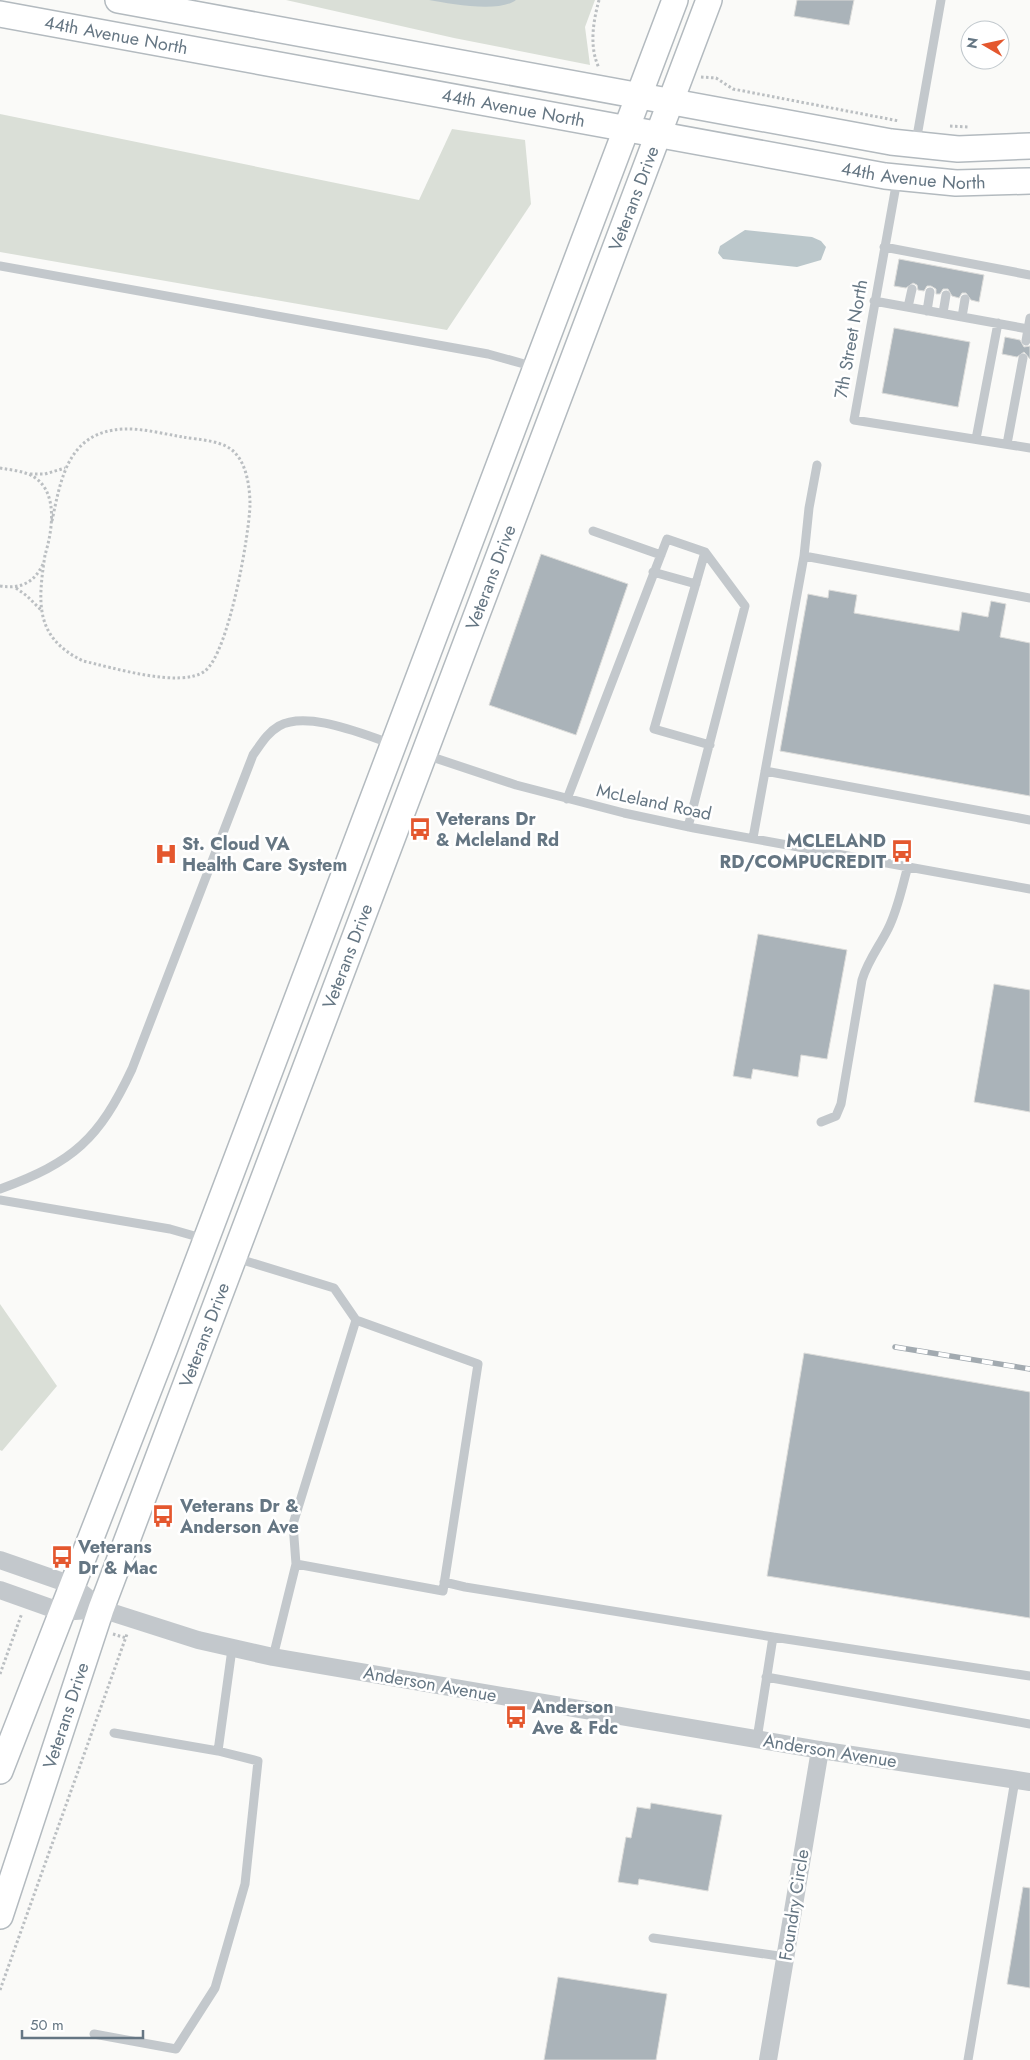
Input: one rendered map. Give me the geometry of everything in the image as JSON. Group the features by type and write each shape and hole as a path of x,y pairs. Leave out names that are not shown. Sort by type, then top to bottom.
{"main road":[{"name":"44th Avenue North","path":"118,0 671,101 917,134 986,149 1030,146"},
{"name":"Veterans Drive","path":"0,1771 206,1239 675,0"},
{"name":"Veterans Drive","path":"0,1916 101,1610 709,0"},
{"name":"44th Avenue North","path":"0,14 897,177 964,183 1030,181"}],"street":[{"path":"393,744 423,754"},
{"name":"Anderson Avenue","path":"0,1560 72,1585 101,1610"},
{"name":"Anderson Avenue","path":"0,1590 28,1598 62,1612 101,1610 232,1649 273,1658 757,1740 1023,1781"},
{"name":"Foundry Circle","path":"768,2060 820,1750"}],"lane":[{"path":"917,134 941,0"},
{"name":"7th Street North","path":"897,177 854,420 1030,448"},
{"path":"884,247 937,256 952,264 971,268 1030,276"},
{"path":"918,263 919,253"},
{"path":"935,266 937,256"},
{"path":"0,266 488,354 535,367"},
{"path":"908,307 912,289"},
{"path":"927,310 930,292"},
{"path":"943,313 946,295"},
{"path":"962,317 964,299"},
{"path":"874,301 1029,329"},
{"path":"1026,341 1030,318"},
{"path":"976,440 998,323"},
{"path":"1006,444 1023,358"},
{"path":"753,838 804,556 816,465"},
{"path":"593,531 661,555"},
{"path":"567,799 667,538 705,552 746,606 688,827"},
{"path":"705,552 654,729 710,745"},
{"path":"804,556 1030,598"},
{"path":"653,572 696,584"},
{"path":"0,1189 67,1158 92,1138 115,1106 132,1069 253,755 265,736 280,725 299,722 319,722 393,744"},
{"name":"McLeland Road","path":"423,754 567,799 688,827 1030,889"},
{"path":"765,771 1030,820"},
{"path":"821,1122 836,1116 841,1104 862,980 868,962 888,928 899,901 908,866"},
{"path":"0,1200 170,1228 206,1239"},
{"path":"233,1257 334,1288 356,1320 478,1364 443,1591 296,1564"},
{"path":"273,1658 296,1564 293,1524 356,1320"},
{"path":"444,1582 464,1588 1030,1676"},
{"path":"757,1740 773,1637"},
{"path":"218,1751 232,1649"},
{"path":"766,1677 1030,1724"},
{"path":"94,2034 176,2049 215,1988 244,1884 258,1761 218,1751 114,1733"},
{"path":"968,2060 1023,1781"},
{"path":"653,1938 786,1957"}],"path":[{"path":"599,0 593,37 595,59 600,70"},
{"path":"680,75 716,78 733,89 917,134 974,127"},
{"path":"124,429 211,442 236,453 243,467 250,503 248,531 239,580 222,644 205,671 189,677 171,678 83,661 57,644 48,628 42,610 40,594 45,555 65,468 71,456 96,437 124,429"},
{"path":"0,468 35,477 44,488 50,502 52,521"},
{"path":"27,474 45,474 65,468"},
{"path":"15,588 26,584 37,576 45,555"},
{"path":"0,586 15,588 28,596 42,610"},
{"path":"0,1674 28,1598"},
{"path":"0,1990 132,1619"}],"shaded area":[{"path":"286,0 595,0 585,27 590,65 454,38"},
{"path":"429,0 516,0 508,4 487,7"},
{"path":"0,114 419,200 452,129 525,140 531,204 447,330 0,252"},
{"path":"745,230 812,237 821,241 826,247 821,260 797,267 723,259 718,253 720,246"},
{"path":"0,1304 57,1386 2,1451 0,1450"}],"building":[{"path":"797,0 854,0 849,25 794,16"},
{"path":"899,259 984,275 979,302 971,300 966,293 962,293 959,298 952,296 948,289 943,289 940,294 936,294 936,289 931,286 927,286 924,291 918,290 917,285 913,283 906,288 894,286"},
{"path":"894,328 970,342 958,407 882,393"},
{"path":"1005,337 1020,340 1024,347 1030,346 1030,359 1024,352 1017,357 1002,354"},
{"path":"541,554 628,584 576,735 489,705"},
{"path":"829,590 857,595 854,613 959,631 962,612 988,617 991,601 1006,604 1000,637 1030,643 1030,796 780,751 808,594 828,598"},
{"path":"758,934 847,950 827,1059 801,1055 798,1077 753,1069 751,1079 733,1076"},
{"path":"994,984 1030,990 1030,1112 974,1102"},
{"path":"804,1353 1030,1392 1030,1618 767,1576"},
{"path":"651,1803 722,1815 708,1891 639,1879 638,1885 618,1882 626,1837 631,1838 637,1807 650,1809"},
{"path":"1023,1887 1030,1888 1030,1988 1007,1984"},
{"path":"558,1977 667,1994 656,2060 544,2060"}],"railway":[{"path":"895,1347 1030,1369"}],"place":[{"name":"Veterans Dr & Mcleland Rd","path":"420,829"},
{"name":"MCLELAND RD/COMPUCREDIT","path":"902,851"},
{"name":"St. Cloud VA Health Care System","path":"166,854"},
{"name":"Veterans Dr & Anderson Ave","path":"163,1516"},
{"name":"Veterans Dr & Mac","path":"62,1557"},
{"name":"Anderson Ave & Fdc","path":"516,1717"}]}
